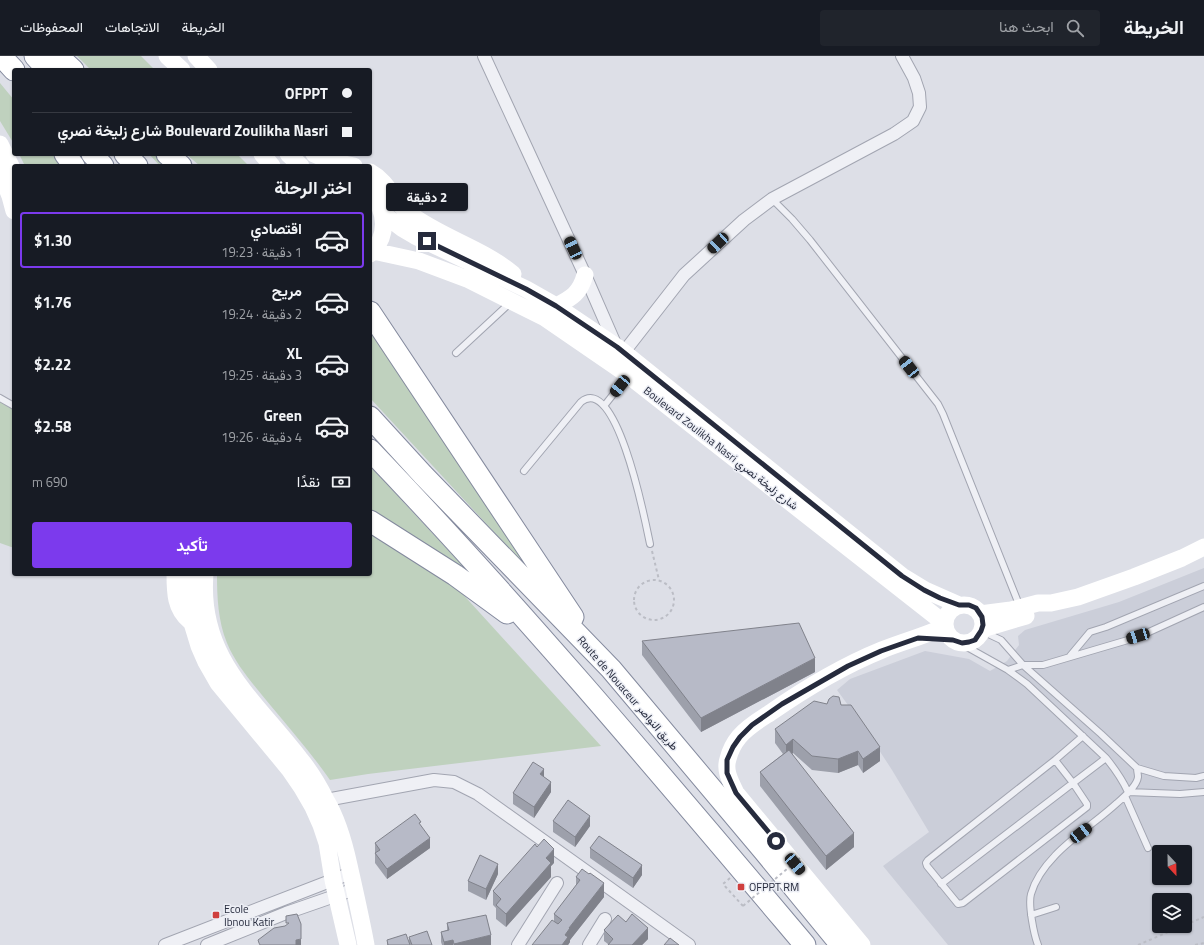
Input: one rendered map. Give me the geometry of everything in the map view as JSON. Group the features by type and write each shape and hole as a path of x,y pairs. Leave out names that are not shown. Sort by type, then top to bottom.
{"highway":[{"path":"35,56 46,68"},
{"path":"58,56 71,68"},
{"path":"94,156 101,164"},
{"path":"128,156 135,164"},
{"path":"170,156 179,164"},
{"path":"372,315 517,534 611,669"},
{"name":"Route de Nouaceur طريق النواصر","path":"372,419 611,669 764,851 840,945"},
{"path":"372,452 409,490 549,645 805,945"},
{"path":"372,522 456,575 549,645"}],"street":[{"path":"167,56 180,68"},
{"path":"196,56 207,68"},
{"path":"484,56 620,350 684,275 744,220 772,199 894,134 913,121 920,107 919,93 914,78 902,56"},
{"path":"0,144 12,168"},
{"path":"264,156 270,164"},
{"path":"290,156 299,164"},
{"path":"319,156 330,161 344,164"},
{"path":"0,171 12,204"},
{"path":"372,174 386,185 402,208 411,215 421,222 490,258 514,275 526,289"},
{"path":"372,194 376,198 384,220 383,233 372,252"},
{"name":"Boulevard Zoulikha Nasri شارع زليخة نصري","path":"382,213 415,236 526,289 556,306 620,350 902,576 924,590 959,605 969,605 976,608 981,624"},
{"name":"Boulevard Zoulikha Nasri شارع زليخة نصري","path":"372,252 413,260 443,269 478,284 545,318 628,375 950,633"},
{"path":"556,306 572,297 578,291 583,283 585,275"},
{"path":"981,624 1012,610 1038,603 1051,603 1078,597 1182,558 1204,547"},
{"path":"175,576 177,604 183,615 192,623"},
{"path":"190,576 189,602 192,623 206,662 218,683 289,769 313,807 321,825 327,842 335,888 348,945"},
{"path":"205,576 204,588 206,610 210,630 218,652 240,686 300,759 336,818 343,838 366,945"},
{"path":"981,624 1040,611 1051,603"},
{"path":"950,633 947,613 952,608 959,605"},
{"path":"862,945 736,793 727,773 727,760 740,737 752,725 782,704 848,666 881,651 918,638 950,633 965,643 972,641 978,637 981,624"},
{"path":"326,800 434,780 454,782 478,794 689,945"},
{"path":"165,945 353,881"},
{"path":"207,945 286,914 335,888 353,881"},
{"path":"518,945 556,883"},
{"path":"589,945 604,919"}],"lane":[{"path":"772,199 810,240 938,404 1020,608"},
{"path":"456,353 512,301"},
{"path":"604,406 628,375"},
{"path":"0,398 12,405"},
{"path":"524,471 581,402 588,398 596,399 604,406 613,420 626,448 650,544"},
{"path":"1069,657 1090,632 1106,627 1204,586"},
{"path":"1008,670 1023,665 1043,665 1138,636 1204,607"},
{"path":"981,624 1001,640 1023,665 1137,768 1164,776 1196,778 1204,776"},
{"path":"950,633 1027,684 1106,758 1115,768 1148,848"},
{"path":"1055,760 1073,783 1087,804 1087,807 963,903 958,904 927,866 926,863 928,860 1055,760 1083,736"},
{"path":"941,884 1106,758"},
{"path":"1038,945 1034,935 1030,896 1038,878 1050,861 1070,842 1103,816 1127,794 1135,785 1138,778 1137,768"},
{"path":"1127,794 1180,794 1204,792"},
{"path":"1031,915 1056,907"}],"path":[{"path":"650,544 659,580 669,586 672,591 674,602 670,612 666,616 655,620 649,619 639,613 636,609 634,597 638,587 643,583 648,580 659,580"},
{"path":"723,884 743,906 800,858"},
{"path":"1192,922 1204,917"},
{"path":"1138,945 1166,933"},
{"path":"1196,945 1204,943"}],"shaded area":[{"path":"1204,568 1204,945 948,945 883,866 929,832 892,770 864,727 837,690 850,679 925,651 969,659 990,671 1007,661 1019,645 1018,636 1025,630 1119,602"}],"green space":[{"path":"77,56 141,56 153,68 89,68"},
{"path":"0,83 12,98 12,141 0,121"},
{"path":"20,156 60,156 66,164 24,164"},
{"path":"151,156 161,156 171,164 158,164"},
{"path":"188,156 239,156 247,164 198,164"},
{"path":"372,329 542,584 372,400"},
{"path":"0,401 12,408 12,547 0,543"},
{"path":"372,468 472,576 372,515"},
{"path":"372,535 459,590 601,746 368,774 330,780 309,751 247,676 231,652 224,635 218,600 217,576 372,576"}],"building":[{"path":"799,623 815,658 701,718 642,641"},
{"path":"833,696 839,697 841,705 851,705 880,747 863,759 858,751 838,759 812,756 793,739 786,745 775,729 814,701 827,704 829,699"},
{"path":"789,750 854,833 826,856 760,772"},
{"path":"533,762 544,769 540,774 551,782 534,807 513,793"},
{"path":"568,800 590,816 575,837 553,821"},
{"path":"415,814 421,822 419,823 430,838 387,869 375,853 380,850 375,843"},
{"path":"599,836 642,865 633,878 590,848"},
{"path":"544,839 554,849 546,858 551,863 506,914 496,905 501,899 493,891 535,844 537,847"},
{"path":"480,855 498,864 486,889 468,881"},
{"path":"582,869 604,883 569,928 565,935 568,937 562,945 532,945 552,920 558,924 562,920 554,914 580,880 576,877"},
{"path":"297,914 301,924 301,939 296,940 296,945 260,945 258,940 274,928 285,926 289,923 286,923 286,916"},
{"path":"632,914 648,928 632,945 608,945 613,939 604,930 618,915 626,922"},
{"path":"486,915 491,935 454,944 453,940 444,942 441,932 449,930 447,923"},
{"path":"427,931 432,945 412,945 409,937"},
{"path":"406,934 410,945 388,945 387,940"},
{"path":"670,938 679,945 664,945"}],"place":[{"name":"OFPPT RM","path":"741,887"},
{"name":"Ecole Ibnou Katir","path":"216,915"}],"route":[{"path":"427,241 526,289 556,306 617,347 902,576 940,598 959,605 966,604 976,608 982,617 983,625 980,634 975,640 962,643 953,640 918,638 881,651 848,666 782,704 752,725 740,737 727,760 727,773 736,793 776,841"}]}
